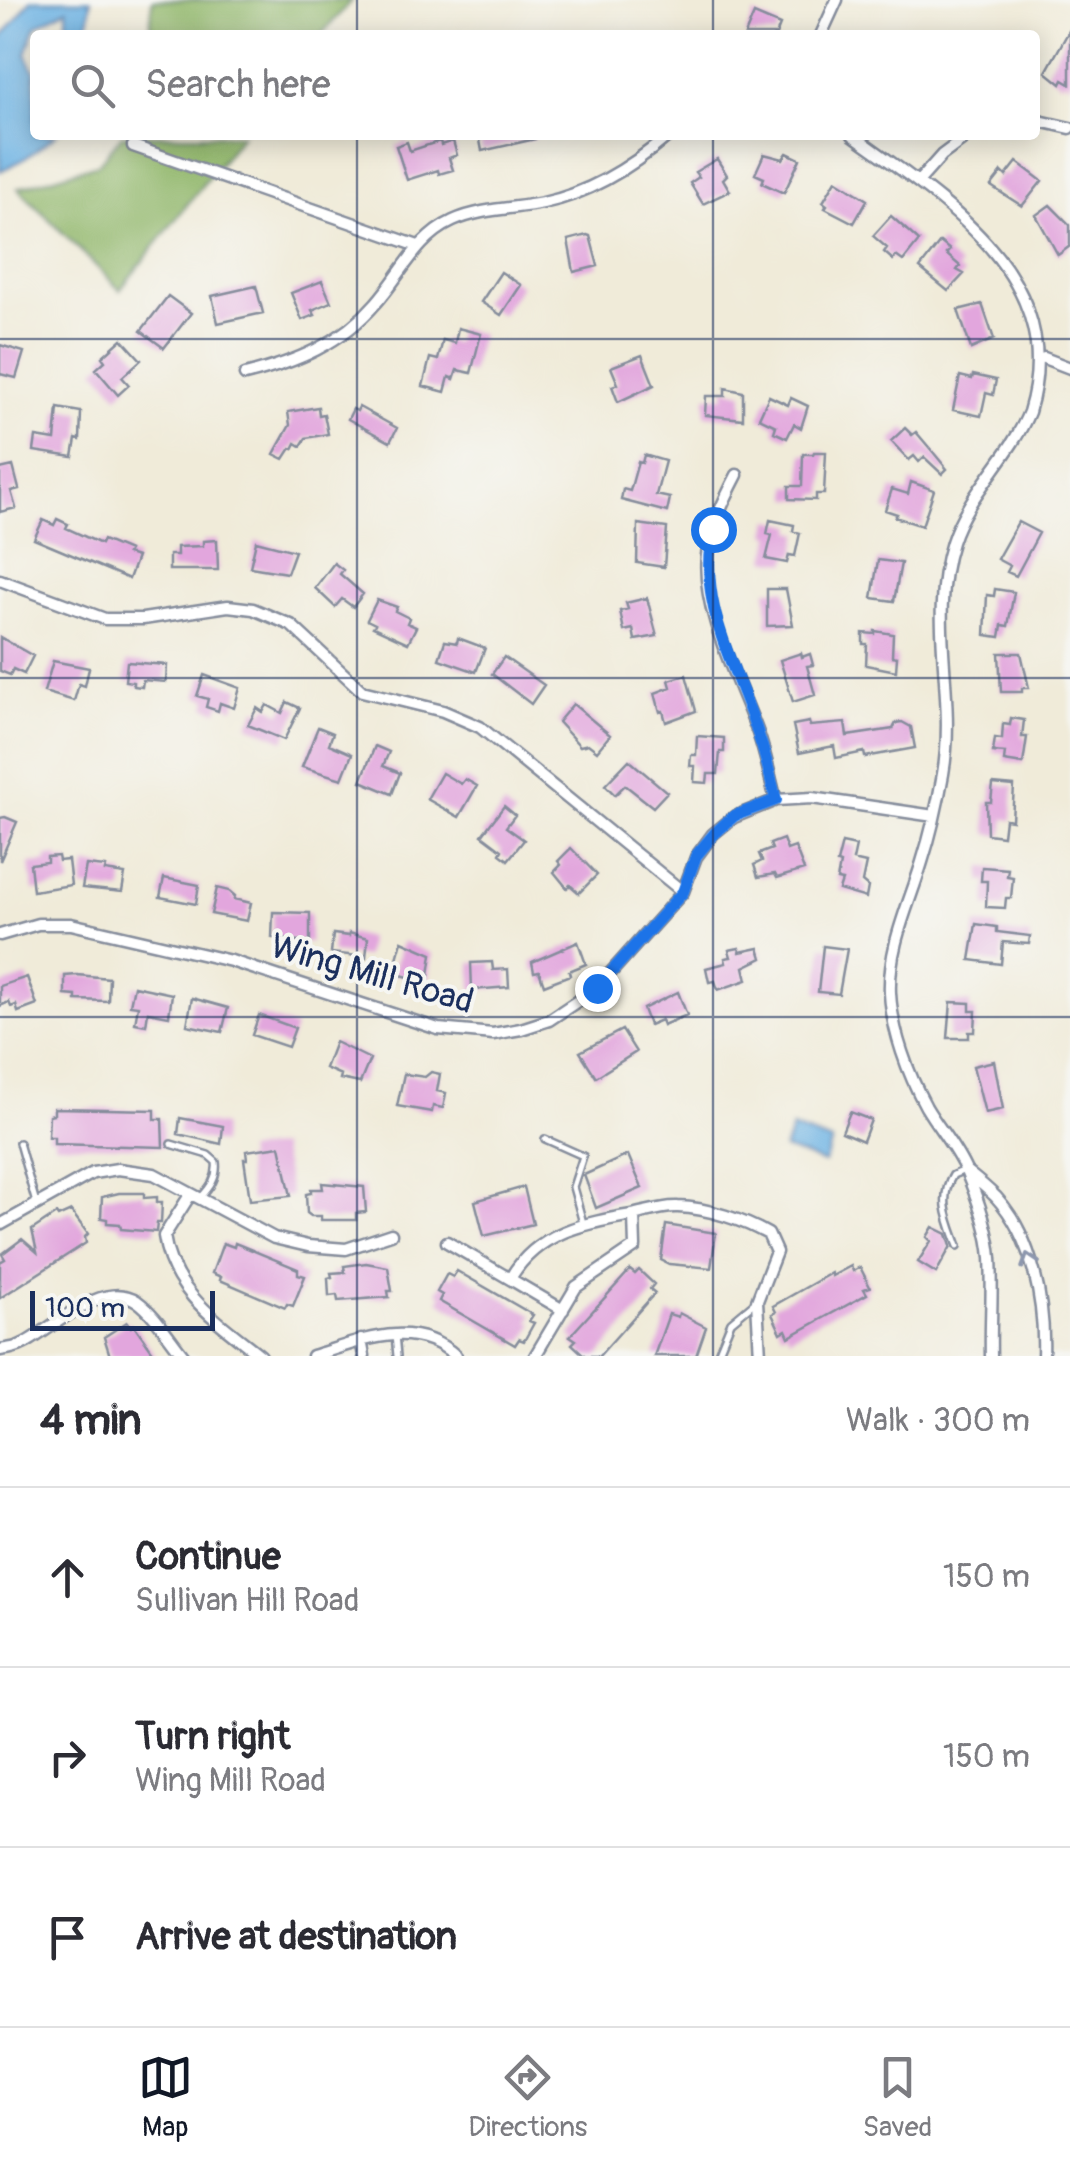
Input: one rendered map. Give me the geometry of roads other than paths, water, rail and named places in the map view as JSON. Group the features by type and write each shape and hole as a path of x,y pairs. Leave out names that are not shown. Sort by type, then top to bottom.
{"street":[{"path":"823,30 837,0"},
{"path":"1040,121 1069,126"},
{"path":"245,375 284,366 335,340 376,304 418,246 454,221 484,210 548,202 590,188 629,167 663,140"},
{"path":"860,140 988,238 1013,266 1035,312 1044,358 1028,416 963,517 947,556 939,626 946,748 924,858 895,943 890,995 896,1030 912,1076 926,1107 965,1170 979,1206 991,1255 992,1356"},
{"path":"918,182 942,154 962,140"},
{"path":"133,146 418,246"},
{"path":"1044,358 1070,368"},
{"path":"737,475 713,529 707,578 719,631 760,738 776,800"},
{"path":"0,580 105,619 144,619 228,606 275,616 303,634 362,692 443,711 489,733 683,892"},
{"name":"Wing Mill Road","path":"1,930 71,924 231,962 427,1026 466,1034 493,1034 522,1030 572,1007 618,966 683,892 696,856 734,816 776,800 812,798 934,816"},
{"path":"0,1225 93,1173 118,1169 154,1174 274,1238 346,1249 390,1234"},
{"path":"965,1170 998,1199 1022,1239 1042,1312 1041,1356"},
{"path":"194,1197 164,1236 168,1260 208,1313 261,1356"},
{"path":"511,1277 522,1259 547,1239 583,1223 678,1206 745,1222 768,1234 776,1252 757,1300 760,1356"},
{"path":"535,1356 576,1287 635,1247 634,1214"},
{"path":"447,1242 563,1310"},
{"path":"0,1350 22,1345 74,1307 132,1297 144,1306 184,1356"},
{"path":"312,1356 361,1340 395,1335 427,1336 456,1356"},
{"path":"361,1340 364,1356"}],"lane":[{"path":"545,1138 583,1156 573,1187 583,1223"},
{"path":"19,1143 37,1206"},
{"path":"171,1144 208,1155 216,1162 210,1187 194,1197"},
{"path":"958,1246 945,1209 945,1197 954,1175 965,1170"},
{"path":"717,1356 731,1322 757,1300"},
{"path":"395,1335 397,1356"}],"water":[{"path":"31,0 91,0 88,30 67,30 67,9 30,30 26,54 30,62 30,140 49,140 0,171 0,40"},
{"path":"792,1128 832,1142 824,1163 784,1149"}]}
